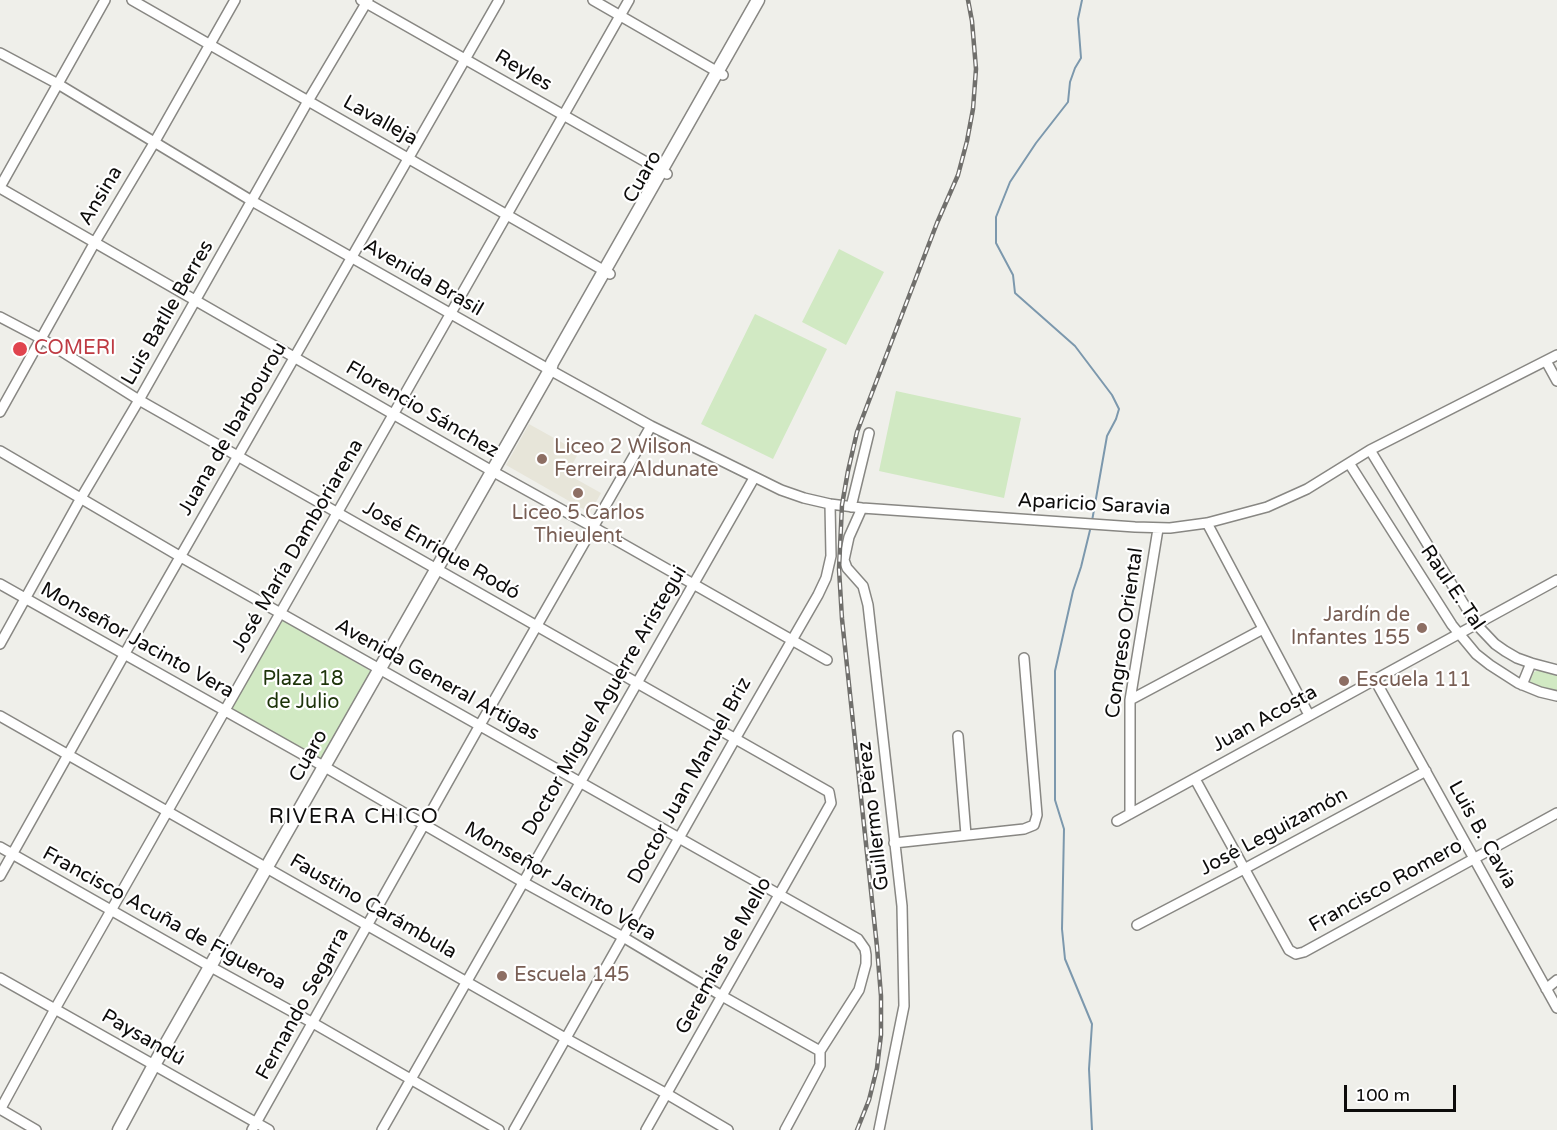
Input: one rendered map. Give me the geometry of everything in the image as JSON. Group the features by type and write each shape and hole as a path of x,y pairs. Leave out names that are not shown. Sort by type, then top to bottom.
{"street":[{"path":"0,188 105,0"},
{"name":"Lavalleja","path":"132,0 608,272"},
{"name":"Ansina","path":"0,412 235,0"},
{"name":"Juana de Ibarbourou","path":"0,876 499,0"},
{"path":"593,0 721,73"},
{"name":"José María Damboriarena","path":"0,1110 55,1009 629,0"},
{"name":"Cuaro","path":"721,73 758,0"},
{"name":"Cuaro","path":"119,1130 492,471 550,370 557,366 721,73 766,0"},
{"name":"Reyles","path":"365,1 665,172"},
{"name":"Luis Batlle Berres","path":"0,644 365,1"},
{"name":"Avenida Brasil","path":"0,53 57,84 252,201 651,426 781,490 804,498 847,506"},
{"name":"Florencio Sánchez","path":"0,188 393,415 827,660"},
{"name":"José Enrique Rodó","path":"0,317 42,339 140,400 825,789 829,792 831,799"},
{"name":"Aparicio Saravia","path":"847,506 1158,529 1207,523 1246,513 1287,498 1370,450 1557,355"},
{"path":"1546,361 1557,381"},
{"name":"Fernando Segarra","path":"255,1126 651,426"},
{"path":"847,506 869,433"},
{"name":"Raul E. Tal","path":"1370,450 1476,624 1495,644 1517,658 1557,670"},
{"name":"Avenida General Artigas","path":"0,451 281,613 858,939 863,944 866,955 864,977 859,990 820,1051"},
{"name":"Raul E. Tal","path":"1349,463 1458,633 1476,654 1522,685 1557,696"},
{"name":"Doctor Miguel Aguerre Aristegui","path":"382,1130 753,478"},
{"name":"Doctor Juan Manuel Briz","path":"514,1130 818,595 826,578 831,556 830,504"},
{"name":"Guillermo Pérez","path":"862,508 849,537 844,560 847,568 863,586 868,605 902,906 904,1006 879,1127"},
{"path":"1207,523 1309,715"},
{"name":"Congreso Oriental","path":"1130,814 1130,700 1158,529"},
{"name":"Juan Acosta","path":"1117,821 1557,580"},
{"name":"Monseñor Jacinto Vera","path":"0,584 325,767 820,1051"},
{"path":"1130,700 1263,629"},
{"path":"894,843 1024,829 1034,825 1037,815 1024,658"},
{"path":"1522,685 1531,663"},
{"name":"Luis B. Cavia","path":"1375,680 1557,1008"},
{"name":"Faustino Carámbula","path":"0,716 728,1130"},
{"path":"958,736 966,835"},
{"name":"José Leguizamón","path":"1137,925 1426,771"},
{"path":"1195,779 1244,869"},
{"name":"Geremias de Mello","path":"646,1130 831,803 831,799"},
{"name":"Francisco Romero","path":"1244,869 1289,950 1296,954 1304,952 1557,813"},
{"name":"Francisco Acuña de Figueroa","path":"0,847 499,1130"},
{"name":"Paysandú","path":"0,978 154,1065 255,1126 269,1130"},
{"path":"1546,989 1557,980"},
{"path":"785,1130 820,1065 820,1051"},
{"path":"0,1110 36,1130"},
{"path":"879,1127 890,1130"}],"shaded area":[{"name":"Liceo 2 Wilson Ferreira Aldunate","path":"529,424 579,452 567,474 601,493 590,513 506,465"}],"green space":[{"path":"839,249 884,272 846,345 802,322"},
{"path":"755,314 827,349 773,459 701,424"},
{"path":"896,391 1021,418 1004,498 879,471"},
{"name":"Plaza 18 de Julio","path":"283,620 374,673 322,762 231,710"},
{"path":"1539,670 1557,676 1557,691 1534,686 1530,681 1534,672"}],"waterway":[{"path":"1082,0 1078,19 1081,58 1070,82 1068,102 1036,143 1010,182 996,217 996,243 1013,275 1015,293 1075,346 1112,395 1119,409 1107,436 1092,521"},
{"path":"1091,526 1073,591 1055,671 1055,800 1064,829 1062,929 1065,959 1092,1024 1089,1069 1092,1130"}],"railway":[{"path":"857,1130 869,1100 877,1068 881,1035 881,996 842,619 839,569 842,505 857,432 937,223 958,175 967,141 973,109 976,69 968,0"}],"place":[{"name":"COMERI","path":"20,349"},
{"name":"Liceo 2 Wilson Ferreira Aldunate","path":"542,459"},
{"name":"Liceo 5 Carlos Thieulent","path":"578,493"},
{"name":"Jardín de Infantes 155","path":"1422,628"},
{"name":"Escuela 111","path":"1344,681"},
{"name":"Escuela 145","path":"502,976"}],"district":[{"name":"RIVERA CHICO","path":"354,817"}]}
